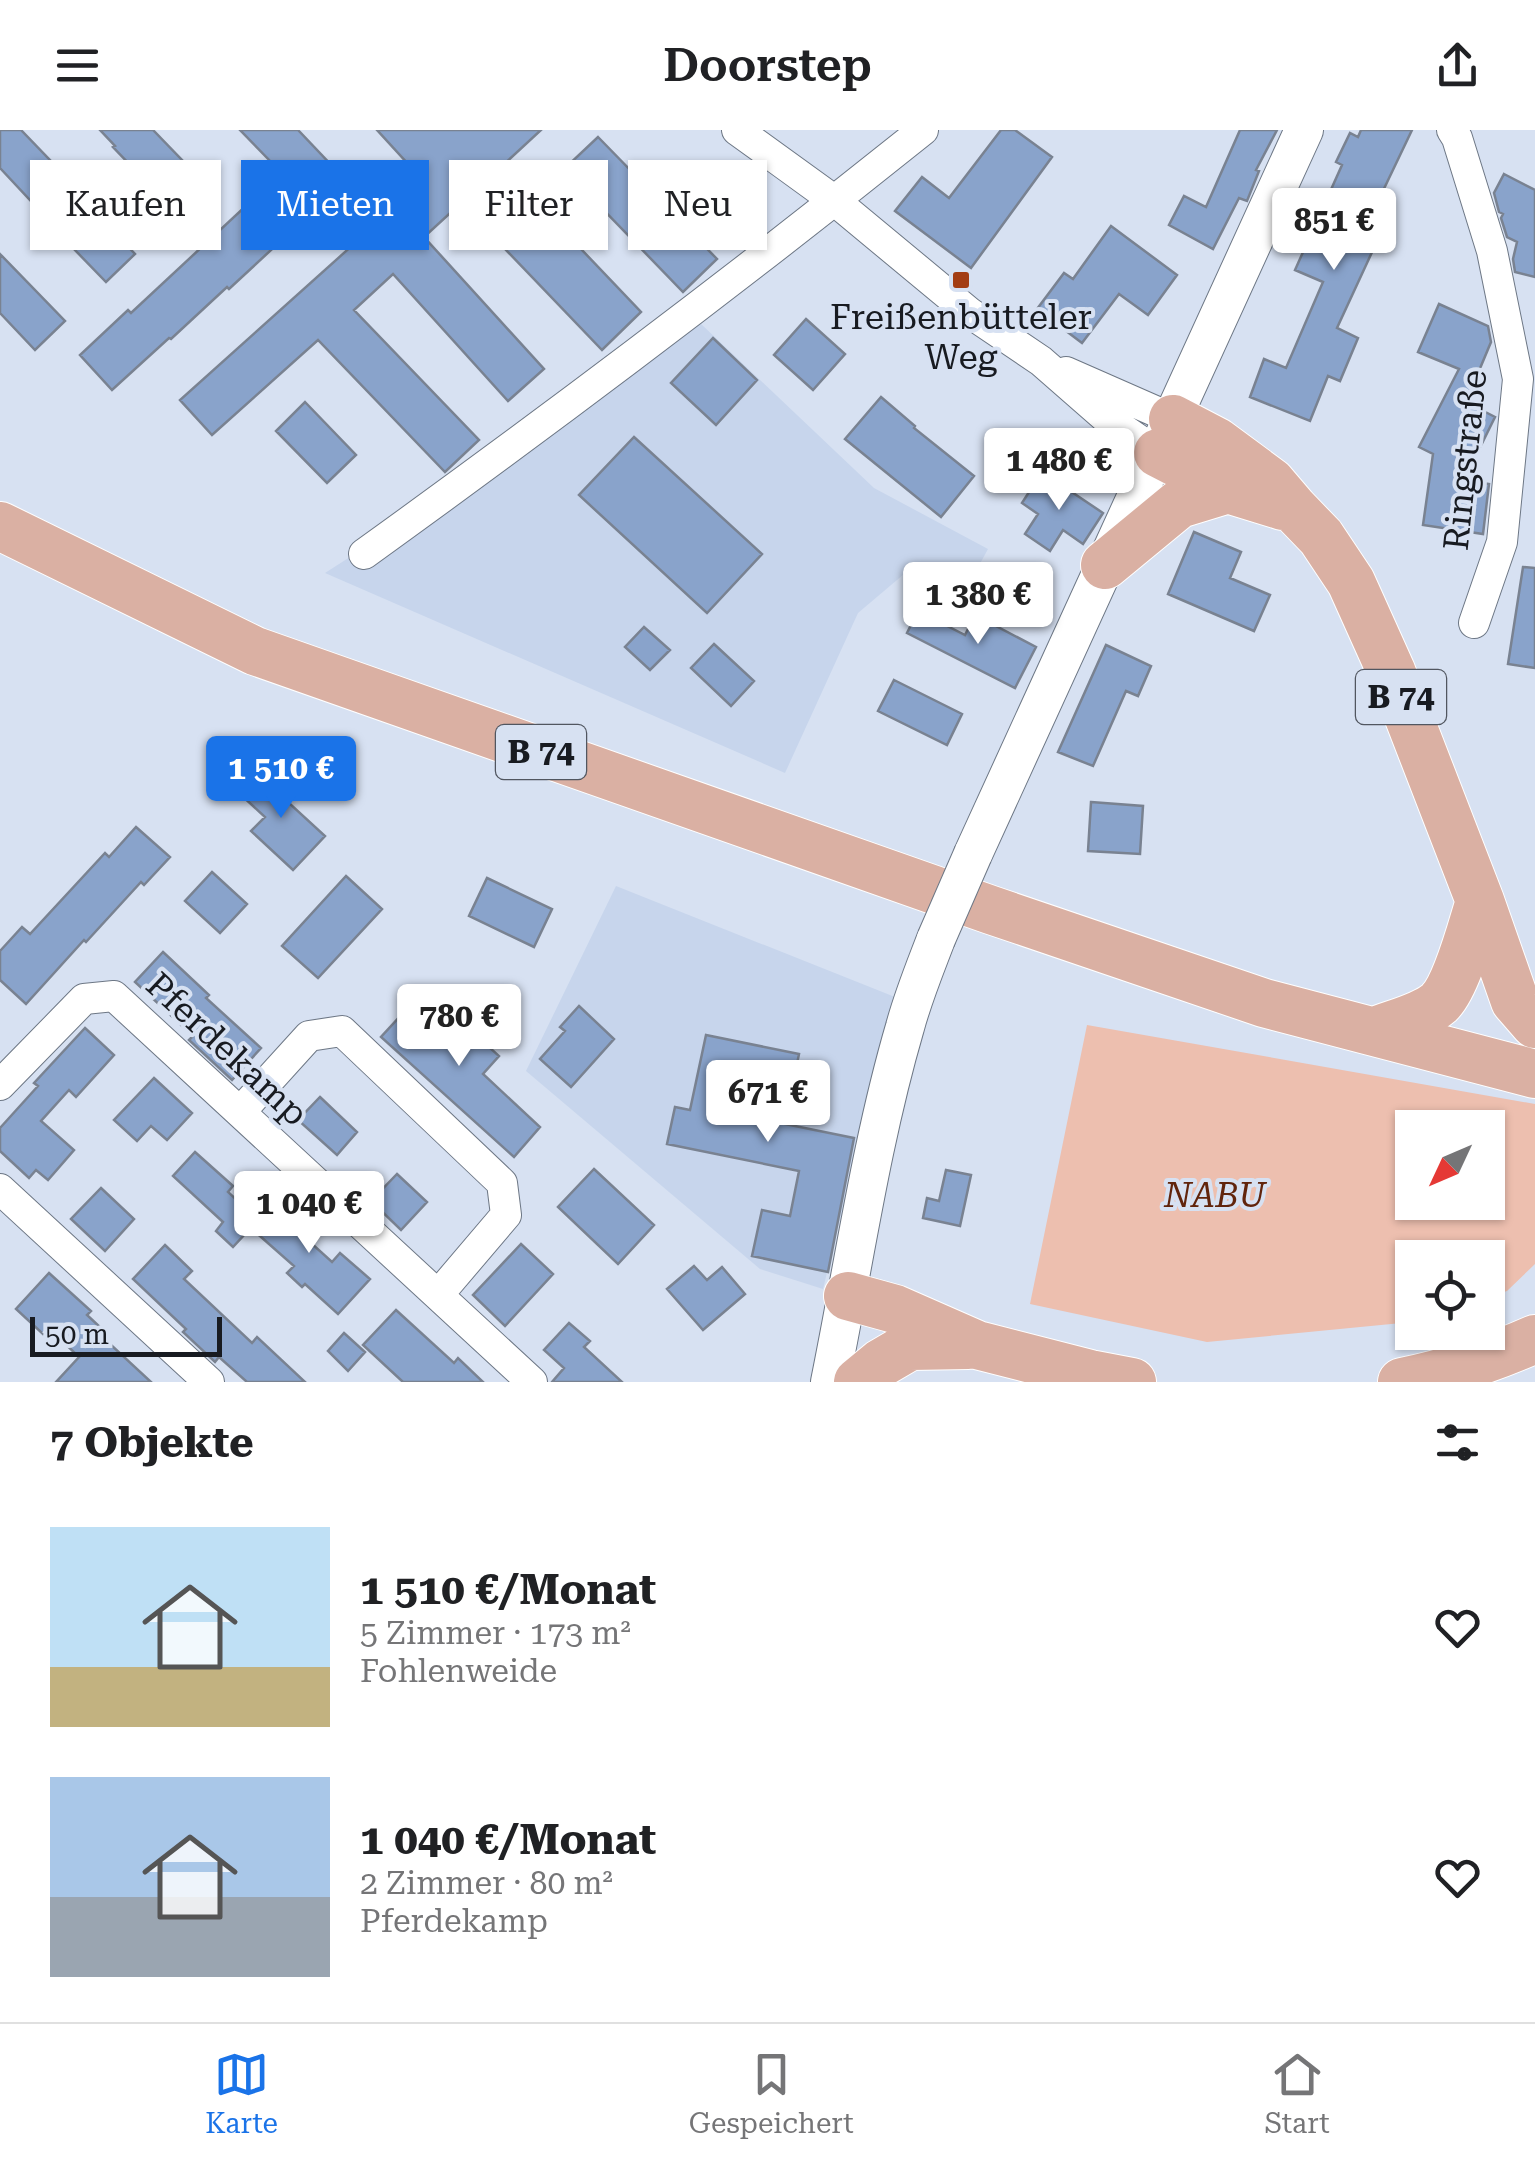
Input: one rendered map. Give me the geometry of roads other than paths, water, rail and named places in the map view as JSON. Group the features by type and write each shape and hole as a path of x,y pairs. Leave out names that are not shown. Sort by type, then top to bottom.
{"main road":[{"path":"1166,436 1228,489 1294,509"},
{"path":"1166,436 1217,442 1255,468 1294,509"},
{"path":"1105,564 1179,504 1228,489"},
{"name":"B 74","path":"1294,509 1321,537 1350,582 1390,670 1480,901"},
{"name":"B 74","path":"0,526 254,652 1264,1004 1535,1074"},
{"path":"1480,901 1515,1001 1535,1024"},
{"path":"1374,1031 1425,1012 1440,1002 1451,985 1480,901"},
{"path":"845,1308 863,1333 886,1344 977,1345"},
{"path":"845,1308 895,1309 977,1345 1132,1382"},
{"path":"1402,1382 1496,1356 1535,1339"},
{"path":"858,1382 910,1346"}],"street":[{"path":"737,130 835,201 970,313 1040,361 1104,417 1166,436"},
{"path":"364,554 532,432 924,130"},
{"path":"830,1382 893,1069 936,940 1304,130"},
{"name":"Ringstraße","path":"1452,130 1492,251 1518,380 1502,542 1474,624"},
{"name":"Pferdekamp","path":"0,1085 84,999 114,996 532,1382"},
{"path":"240,1112 310,1036 342,1031 502,1183 506,1215 438,1295"},
{"path":"0,1189 209,1382"}],"place":[{"name":"Freißenbütteler Weg","path":"961,280"}],"park label":[{"name":"NABU","path":"1215,1195"}]}
